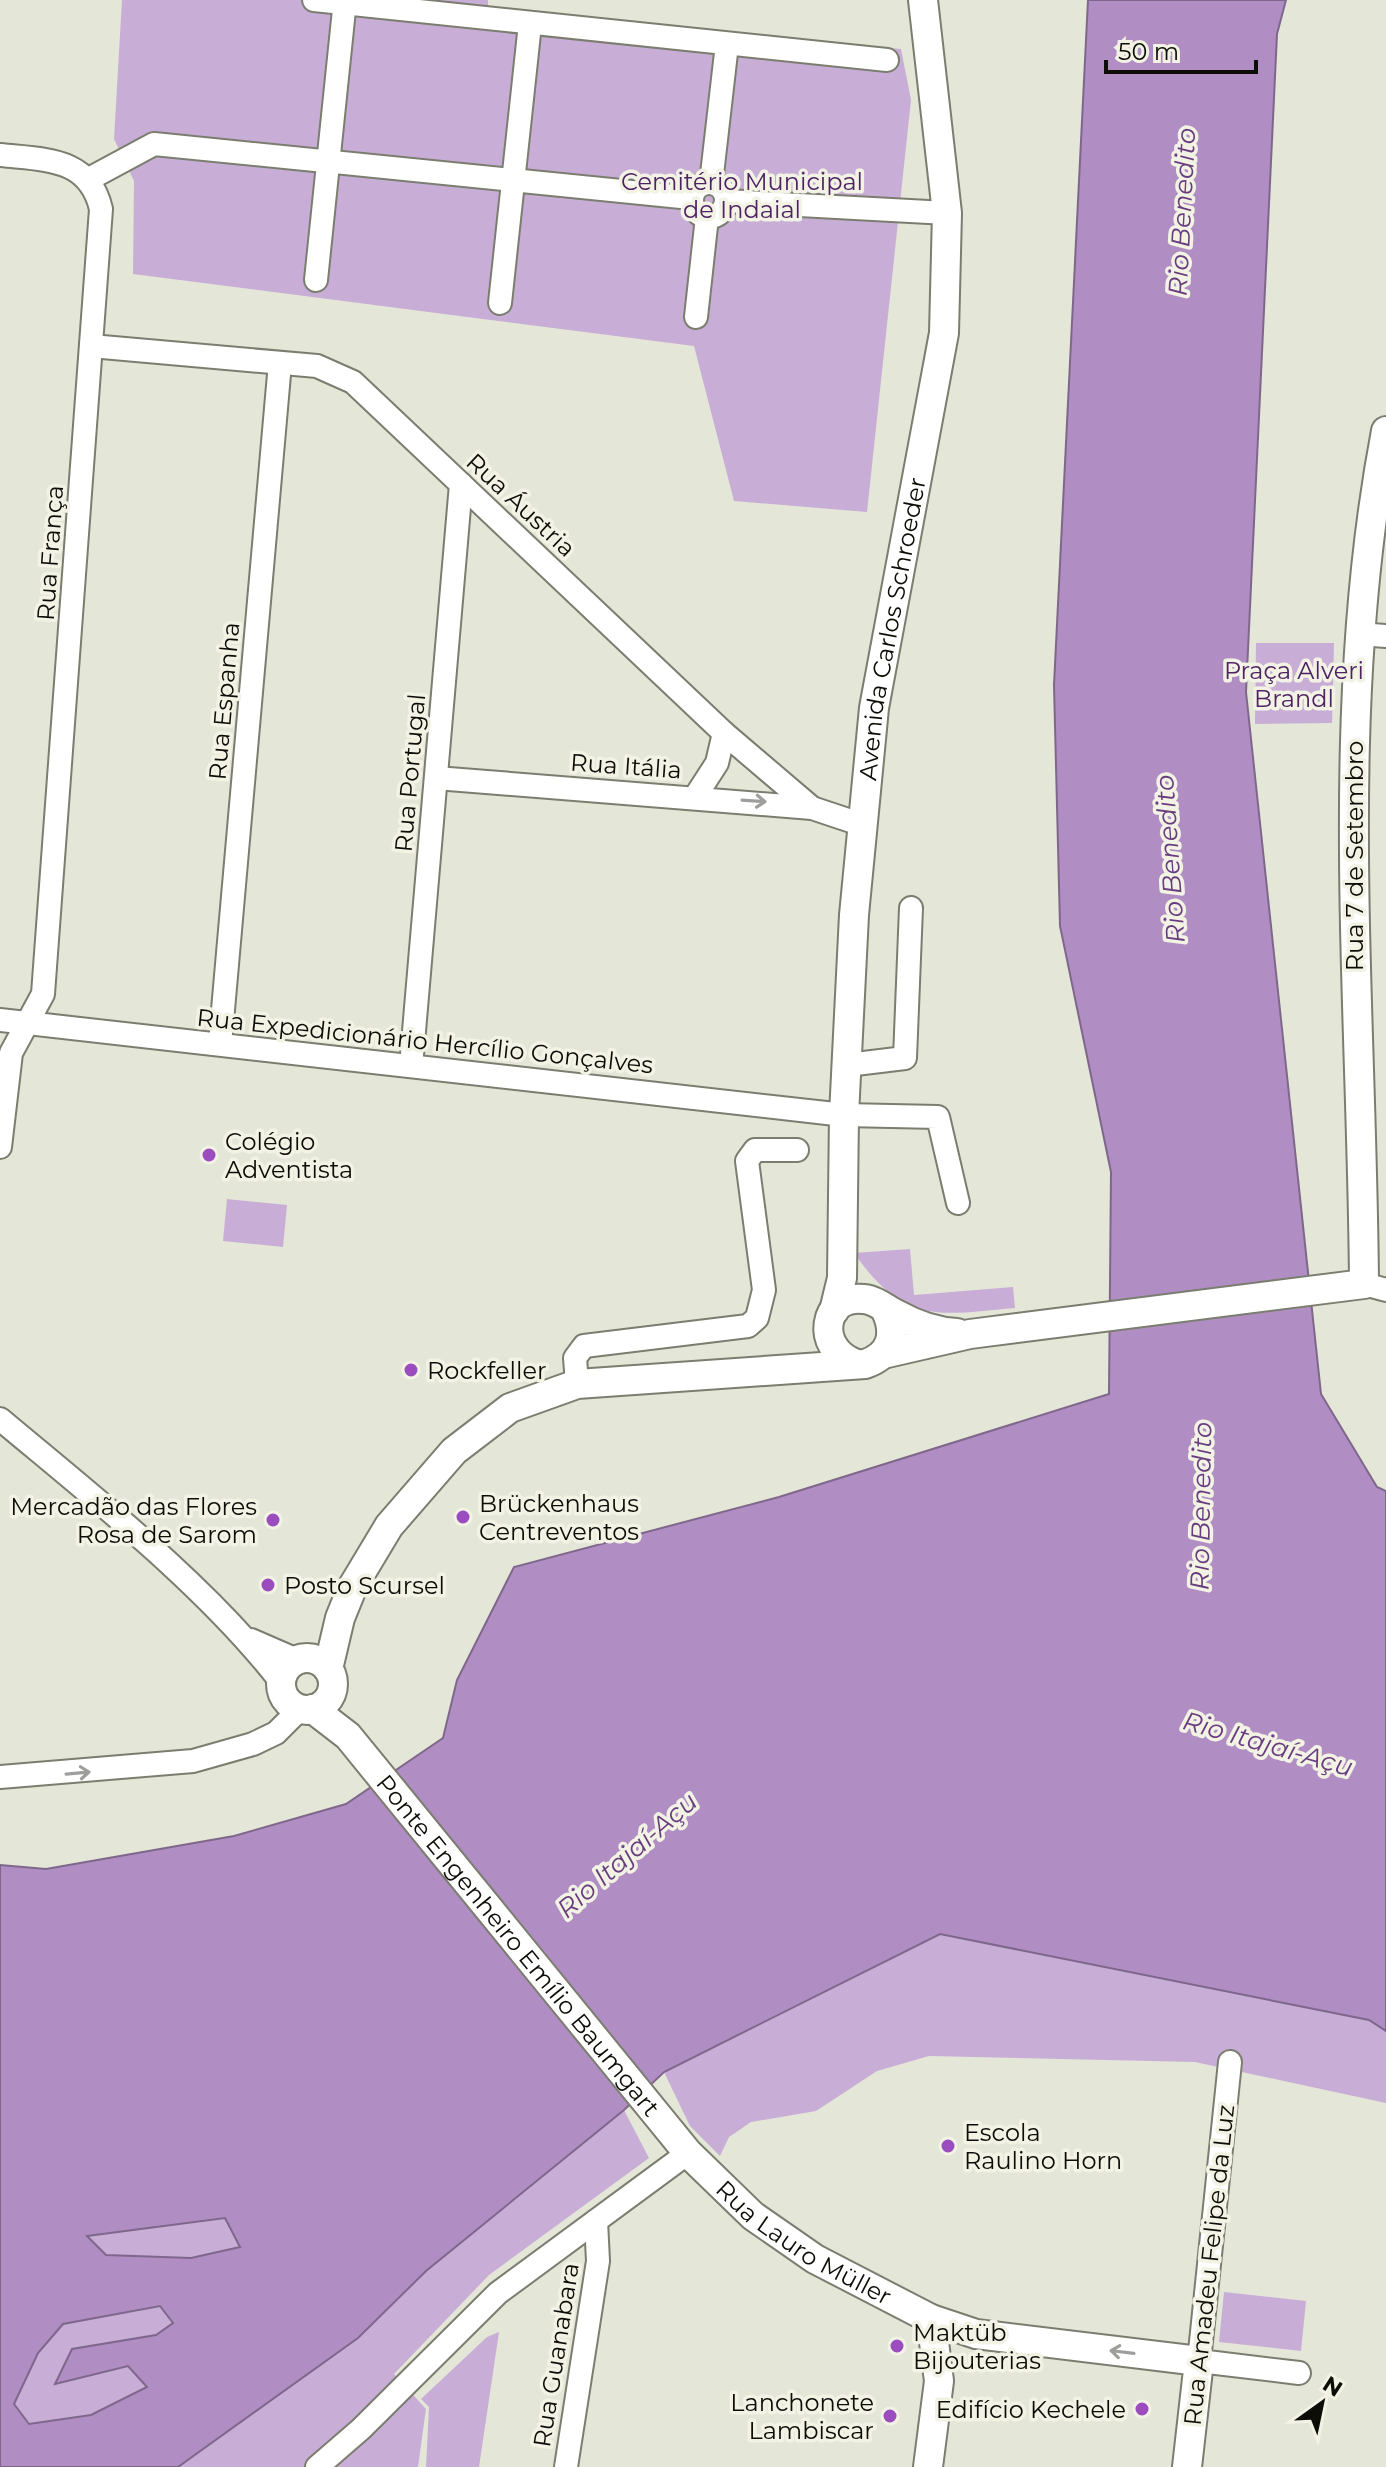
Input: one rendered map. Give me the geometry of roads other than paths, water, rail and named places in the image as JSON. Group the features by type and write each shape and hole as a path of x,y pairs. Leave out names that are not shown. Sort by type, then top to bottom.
{"main road":[{"name":"Avenida Carlos Schroeder","path":"831,1316 843,1260 844,1115 863,825 884,647 940,367 947,213 923,0"},
{"name":"Rua 7 de Setembro","path":"1375,1287 1353,900 1353,754 1372,635 1386,431"},
{"path":"843,1260 850,1277 880,1305 892,1332 883,1354"},
{"path":"309,1683 366,1561 389,1526 454,1451 510,1408 577,1384 854,1363 970,1334 1318,1288 1375,1287"},
{"path":"754,1370 796,1352 852,1299 880,1305 927,1327 970,1334"},
{"path":"831,1316 829,1342 835,1352 854,1363"},
{"name":"Ponte Engenheiro Emílio Baumgart","path":"309,1683 353,1742 688,2153"},
{"name":"Rua Lauro Müller","path":"688,2153 778,2237 931,2319 976,2334 1199,2361"},
{"path":"928,2467 939,2381 931,2319"},
{"path":"939,2381 961,2349 976,2334"},
{"name":"Rua Amadeu Felipe da Luz","path":"1187,2467 1199,2361"}],"street":[{"path":"314,0 887,60"},
{"path":"316,280 345,2"},
{"path":"500,303 516,182 530,24"},
{"path":"711,183 727,44"},
{"path":"0,155 57,163 89,179 154,144 691,198"},
{"name":"Rua França","path":"0,1147 11,1053 43,994 101,209 89,179"},
{"path":"707,217 694,208 691,198 696,188 711,183"},
{"path":"707,217 722,211 726,201 724,191 711,183"},
{"path":"726,201 947,213"},
{"path":"696,317 707,217"},
{"name":"Rua Áustria","path":"91,346 317,366 353,382 724,733 812,808 863,825"},
{"name":"Rua Espanha","path":"220,1044 280,363"},
{"name":"Rua Portugal","path":"411,1066 461,484"},
{"path":"695,797 717,763 724,733"},
{"name":"Rua Itália","path":"436,778 812,808"},
{"path":"847,1065 905,1058 911,908"},
{"name":"Rua Expedicionário Hercílio Gonçalves","path":"0,1020 844,1115 938,1117 958,1203"},
{"path":"577,1384 575,1358 584,1346 748,1326 757,1318 764,1290 747,1161 755,1150 797,1150"},
{"path":"0,1419 128,1529 246,1638 309,1683 276,1733 253,1744 193,1761 0,1777"},
{"name":"Rua Amadeu Felipe da Luz","path":"1199,2361 1230,2062"},
{"path":"317,2467 361,2429 498,2293 688,2153"},
{"name":"Rua Guanabara","path":"566,2467 598,2261 596,2221"},
{"path":"1199,2361 1299,2373"}],"water":[{"path":"1088,0 1286,0 1277,34 1246,692 1321,1394 1377,1487 1386,1491 1386,2031 1369,2020 940,1934 664,2072 624,2110 426,2271 358,2338 178,2467 0,2467 0,1865 46,1869 234,1836 346,1804 443,1738 457,1680 514,1567 779,1497 1109,1394 1111,1172 1060,926 1054,685","holes":["225,2218 240,2247 191,2258 106,2255 87,2236","160,2306 173,2323 156,2335 72,2349 55,2384 128,2366 147,2387 91,2415 29,2424 14,2404 38,2353 63,2324"]}],"place":[{"name":"Colégio Adventista","path":"209,1155"},
{"name":"Rockfeller","path":"411,1370"},
{"name":"Brückenhaus Centreventos","path":"463,1517"},
{"name":"Mercadão das Flores Rosa de Sarom","path":"273,1520"},
{"name":"Posto Scursel","path":"268,1585"},
{"name":"Escola Raulino Horn","path":"948,2146"},
{"name":"Maktüb Bijouterias","path":"897,2346"},
{"name":"Edifício Kechele","path":"1142,2409"},
{"name":"Lanchonete Lambiscar","path":"890,2416"}],"park label":[{"name":"Cemitério Municipal de Indaial","path":"742,195"},
{"name":"Praça Alveri Brandl","path":"1294,684"}],"water label":[{"name":"Rio Benedito","path":"1182,212"},
{"name":"Rio Benedito","path":"1170,859"},
{"name":"Rio Benedito","path":"1201,1506"},
{"name":"Rio Itajaí-Açu","path":"1268,1744"},
{"name":"Rio Itajaí-Açu","path":"627,1855"}]}
